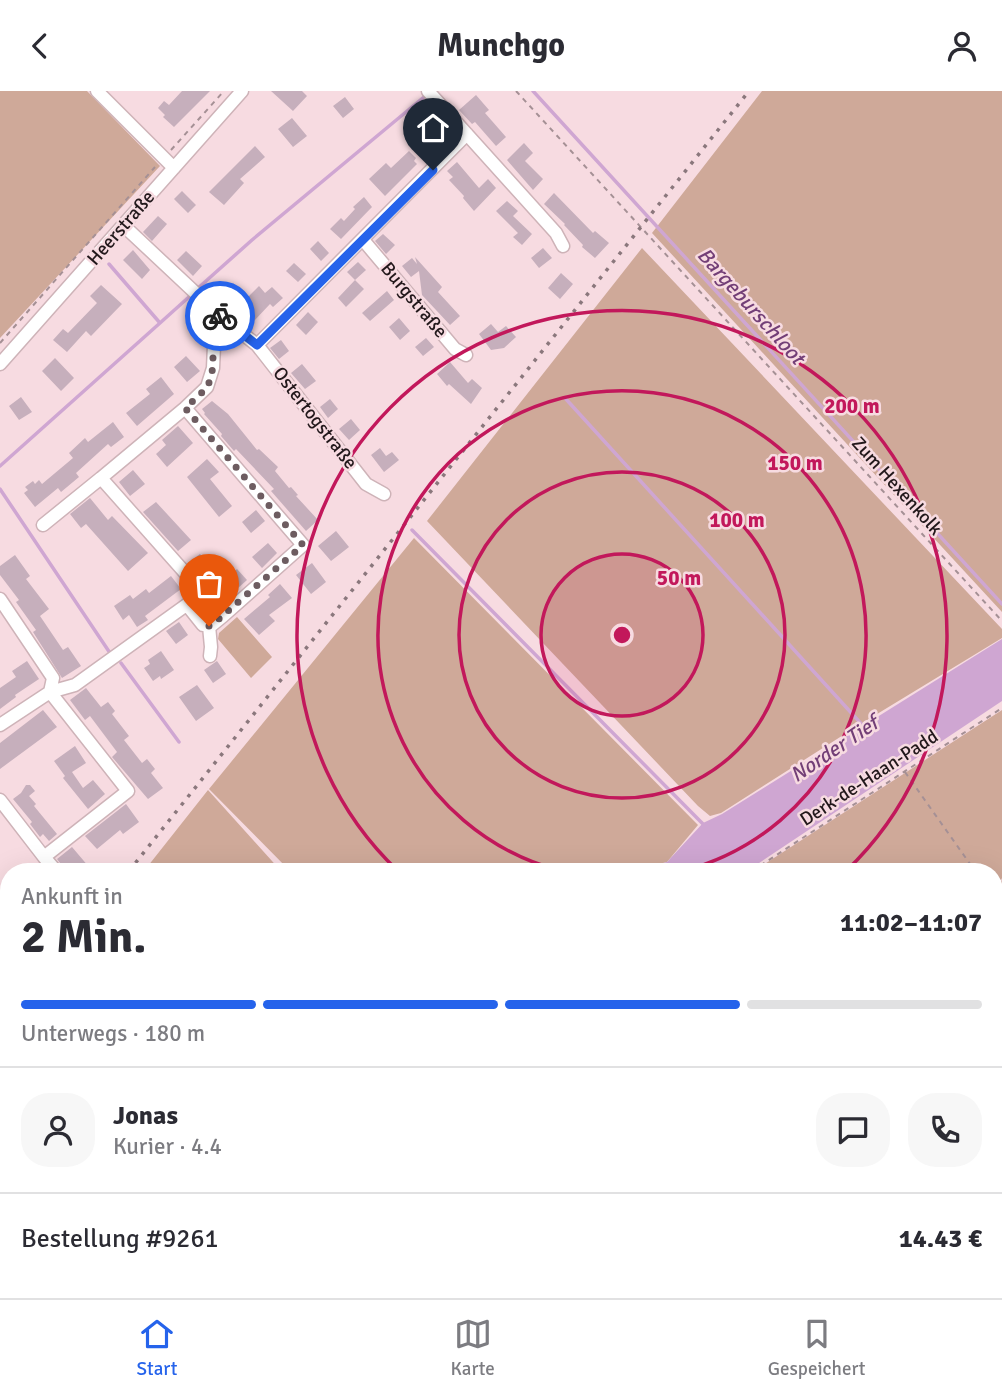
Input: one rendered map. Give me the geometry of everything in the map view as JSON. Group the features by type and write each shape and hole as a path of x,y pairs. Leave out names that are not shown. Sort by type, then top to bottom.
{"street":[{"path":"97,91 174,168"},
{"name":"Heerstraße","path":"0,364 242,91"},
{"path":"428,91 556,233 562,246"},
{"path":"257,345 364,241 467,134"},
{"name":"Ostertogstraße","path":"124,226 220,316 257,345 366,484 384,494"},
{"name":"Burgstraße","path":"364,241 455,349 466,355"},
{"path":"43,525 207,387 212,368 215,323 220,316"},
{"path":"185,408 303,545 209,626 203,625 187,605"},
{"path":"101,478 223,616"},
{"path":"0,725 50,692 75,685 203,593"},
{"path":"0,599 53,678 50,692"},
{"path":"209,626 210,656"},
{"path":"44,857 128,792 50,692"},
{"path":"0,800 49,863"}],"path":[{"path":"0,343 224,91"},
{"name":"Zum Hexenkolk","path":"516,91 1002,621"},
{"name":"Derk-de-Haan-Padd","path":"764,863 1002,708"},
{"path":"905,771 969,863"}],"shaded area":[{"path":"0,91 87,91 160,166 0,338"},
{"path":"762,91 1002,91 1002,612 652,233"},
{"path":"642,248 1002,629 1002,638 721,813 710,816 427,521"},
{"path":"414,538 698,825 667,862 663,863 282,863 209,789"},
{"path":"237,617 272,657 251,678 218,639 219,633"},
{"path":"1002,710 1002,863 766,863"},
{"path":"208,790 274,863 150,863"}],"water":[{"name":"Norder Tief","path":"1002,639 1002,701 759,863 663,863 703,823 722,814"}],"building":[{"path":"182,91 210,91 174,127 158,108 164,101 169,105"},
{"path":"271,91 302,91 307,96 293,111"},
{"path":"476,95 489,110 485,113 506,137 496,146 475,122 472,124 459,110"},
{"path":"345,97 354,109 343,118 333,106"},
{"path":"420,107 429,117 423,123 441,140 432,149 404,121"},
{"path":"292,118 307,136 293,147 278,129"},
{"path":"524,143 533,153 525,161 543,179 533,190 507,160"},
{"path":"255,146 265,157 240,179 244,183 224,205 209,192"},
{"path":"409,151 416,158 414,161 417,164 385,196 369,179 386,163 391,168"},
{"path":"457,162 479,188 488,179 496,188 474,211 449,180 453,177 447,171"},
{"path":"182,191 196,205 188,213 174,199"},
{"path":"554,193 593,233 595,231 609,243 595,258 544,204"},
{"path":"364,197 372,207 341,239 330,229 341,218 344,221"},
{"path":"507,201 518,211 513,216 532,234 522,245 513,237 518,233 496,211"},
{"path":"158,216 167,224 152,241 143,232"},
{"path":"383,234 395,245 386,254 375,241"},
{"path":"318,241 329,253 321,261 310,249"},
{"path":"543,248 552,258 539,268 531,258"},
{"path":"133,250 150,270 142,279 123,260"},
{"path":"186,251 202,266 193,276 177,260"},
{"path":"415,257 442,287 438,292 460,316 450,325 422,295 419,271 411,277 402,266 412,258 417,264"},
{"path":"358,262 366,270 355,280 347,272"},
{"path":"294,263 306,274 298,282 286,271"},
{"path":"561,273 573,284 560,299 548,288"},
{"path":"355,280 364,289 346,307 338,298"},
{"path":"101,285 122,304 91,336 86,331 67,352 53,340 63,329 68,333 97,303 90,296"},
{"path":"259,286 265,293 272,287 283,298 273,307 270,304 252,323 240,311 244,307 241,304"},
{"path":"387,291 394,300 370,321 362,313"},
{"path":"308,312 318,322 306,335 296,325"},
{"path":"399,318 410,331 400,340 389,327"},
{"path":"491,324 498,332 506,326 516,337 504,348 491,350 479,334"},
{"path":"426,338 434,347 423,356 415,347"},
{"path":"281,340 289,351 279,359 270,348"},
{"path":"186,356 200,371 187,382 174,367"},
{"path":"55,358 74,378 61,391 42,371"},
{"path":"450,362 468,383 472,379 482,388 471,404 449,384 447,386 437,374"},
{"path":"302,364 316,381 305,389 291,373"},
{"path":"161,377 174,394 137,426 126,413 150,394 146,389"},
{"path":"21,397 32,412 19,420 9,406"},
{"path":"330,399 338,409 328,418 320,407"},
{"path":"212,401 228,414 257,450 278,467 275,471 318,520 306,531 271,491 274,489 236,449 234,451 204,414 202,409"},
{"path":"351,419 360,430 349,440 339,429"},
{"path":"113,422 124,437 111,447 108,444 76,473 79,477 61,492 58,488 35,507 24,493 28,490 25,487 33,481 35,484 39,480 42,484 73,458 69,453 85,438 88,442"},
{"path":"178,426 193,443 167,467 156,454 166,445 162,440"},
{"path":"380,448 386,456 392,452 399,460 384,472 371,455"},
{"path":"207,459 219,472 210,479 232,506 219,517 187,477"},
{"path":"133,470 145,484 130,496 119,482"},
{"path":"90,498 108,520 112,516 148,553 128,571 86,524 81,528 70,514"},
{"path":"156,502 191,540 178,551 143,512"},
{"path":"256,510 265,521 251,533 242,522"},
{"path":"336,531 349,547 331,561 318,546"},
{"path":"268,543 277,553 262,568 252,557"},
{"path":"200,554 211,567 200,576 188,563"},
{"path":"15,555 30,576 26,579 49,609 40,616 63,650 68,647 81,666 62,678 33,632 36,630 16,602 19,600 0,575 0,566"},
{"path":"312,563 326,582 311,594 296,575"},
{"path":"237,569 247,580 229,596 219,585"},
{"path":"171,576 181,589 145,616 148,620 137,627 129,615 123,620 114,606 130,595 133,599 146,589 149,593"},
{"path":"280,584 292,598 269,615 275,621 259,635 244,619 270,597 268,595"},
{"path":"179,622 188,635 176,644 166,631"},
{"path":"161,651 174,670 153,681 144,668 150,664 148,660"},
{"path":"27,661 39,679 0,709 0,688 16,677 12,671"},
{"path":"217,661 226,674 213,683 204,670"},
{"path":"197,685 214,708 196,721 179,697"},
{"path":"86,688 101,707 108,702 115,711 112,714 129,736 124,740 142,763 147,759 155,769 151,773 163,788 148,799 112,757 117,752 90,716 85,720 70,700"},
{"path":"43,710 57,727 0,769 0,743"},
{"path":"75,746 86,763 72,772 83,788 93,780 105,794 88,809 63,778 65,776 54,761"},
{"path":"26,785 30,785 35,791 29,796 36,804 34,806 57,834 49,841 43,834 40,837 30,824 32,822 13,799"},
{"path":"126,804 139,822 123,834 120,830 97,849 85,836"},
{"path":"72,847 86,863 60,863 57,859"}],"waterway":[{"name":"Bargeburschloot","path":"533,91 1002,604"},
{"path":"197,289 424,97"},
{"path":"0,466 160,323 109,264"},
{"path":"160,323 190,296"},
{"name":"Norder Tief","path":"565,398 865,728"},
{"path":"0,489 110,653"},
{"path":"412,530 703,824"},
{"path":"121,663 179,742"}],"railway":[{"path":"135,863 749,91"}],"way so far":[{"path":"209,626 303,545 185,408 207,387 212,368 215,323 220,316"}],"route":[{"path":"220,316 257,345 433,170"}]}
